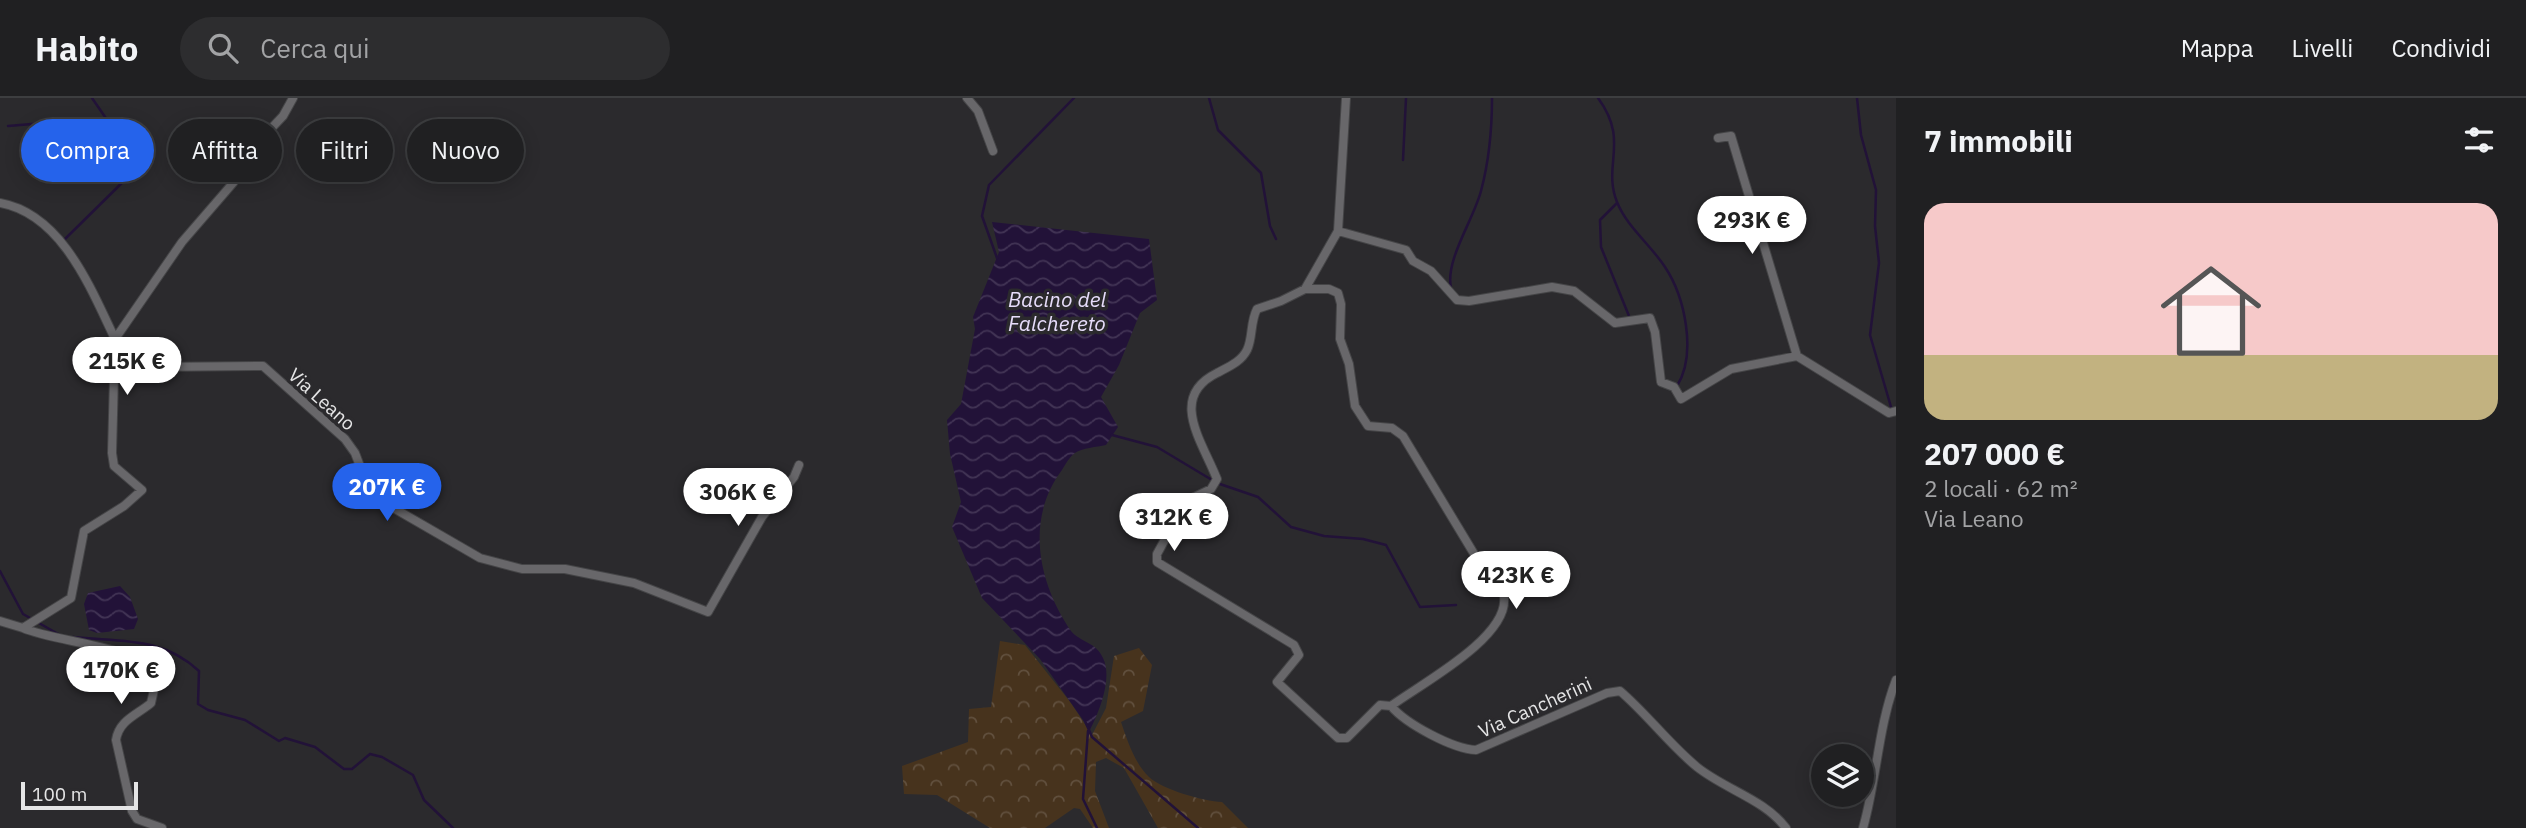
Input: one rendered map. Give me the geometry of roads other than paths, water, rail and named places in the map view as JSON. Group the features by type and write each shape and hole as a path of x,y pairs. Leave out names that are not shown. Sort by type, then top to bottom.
{"street":[{"path":"115,339 182,242 233,183 264,136 283,116 293,98"},
{"path":"967,98 978,111 993,151"},
{"path":"1305,289 1338,231 1346,98"},
{"path":"1718,138 1731,136 1797,356 1889,413 1896,411"},
{"path":"0,203 17,208 66,247 115,339 112,453 114,466 142,490 124,506 83,531 71,598 23,628"},
{"path":"1338,231 1406,250 1413,261 1431,271 1457,300 1469,302 1552,287 1574,292 1615,323 1650,318 1655,332 1661,383 1674,387 1681,399 1731,369 1797,356"},
{"path":"1305,289 1329,289 1338,293 1341,304 1340,339 1349,364 1355,406 1368,426 1392,428 1403,436 1482,567 1498,581 1505,597 1500,615 1490,631 1462,657 1391,706 1380,705 1347,738 1338,738 1277,682 1299,655 1294,645 1157,562 1157,554 1186,501 1211,489 1217,480 1189,410 1193,391 1202,380 1238,362 1247,349 1252,317 1257,309 1305,289"},
{"name":"Via Leano","path":"113,379 152,367 263,366 345,439 355,453 371,495 413,522 481,558 522,569 565,569 634,583 708,612 749,538 794,477 799,465"},
{"path":"0,621 72,643 126,653 152,671 155,680 151,703 125,720 117,730 116,740 132,811 138,819 162,828"},
{"path":"1863,828 1872,796 1887,704 1896,680"},
{"name":"Via Cancherini","path":"1391,706 1462,750 1476,750 1562,712 1620,691 1698,768 1731,789 1764,805 1786,828"}],"water":[{"name":"Bacino del Falchereto","path":"992,222 1149,239 1157,300 1140,313 1119,365 1101,397 1118,427 1106,445 1082,450 1069,458 1050,489 1040,530 1040,551 1050,592 1071,631 1100,653 1106,666 1104,695 1090,730 1040,659 982,598 952,527 961,502 950,454 947,420 961,404 975,329 973,317 999,252"},
{"path":"120,586 130,597 138,619 134,629 97,633 89,630 84,604 88,593"}],"waterway":[{"path":"65,239 133,172 112,127 92,98"},
{"path":"997,258 982,216 989,185 1074,98"},
{"path":"1209,98 1218,130 1261,173 1270,226 1276,239"},
{"path":"1403,160 1406,98"},
{"path":"1451,288 1452,265 1484,180 1490,145 1492,98"},
{"path":"1598,98 1612,127 1612,176 1617,202 1621,211 1665,267 1683,309 1686,358 1677,386"},
{"path":"1857,98 1861,135 1876,190 1875,226 1879,263 1870,335 1891,407"},
{"path":"8,126 104,118"},
{"path":"1617,203 1600,220 1601,247 1629,316"},
{"path":"1112,435 1157,447 1217,483 1258,497 1291,527 1324,536 1363,539 1386,545 1420,607 1456,605"},
{"path":"0,571 23,614 60,635"},
{"path":"73,637 140,643 170,652 199,671 198,704 208,710 245,720 279,741 285,738 315,747 344,769 352,769 370,754 382,757 413,775 424,800 453,828"},
{"path":"1085,721 1092,737 1198,828"},
{"path":"1088,731 1083,799 1097,828"}]}
